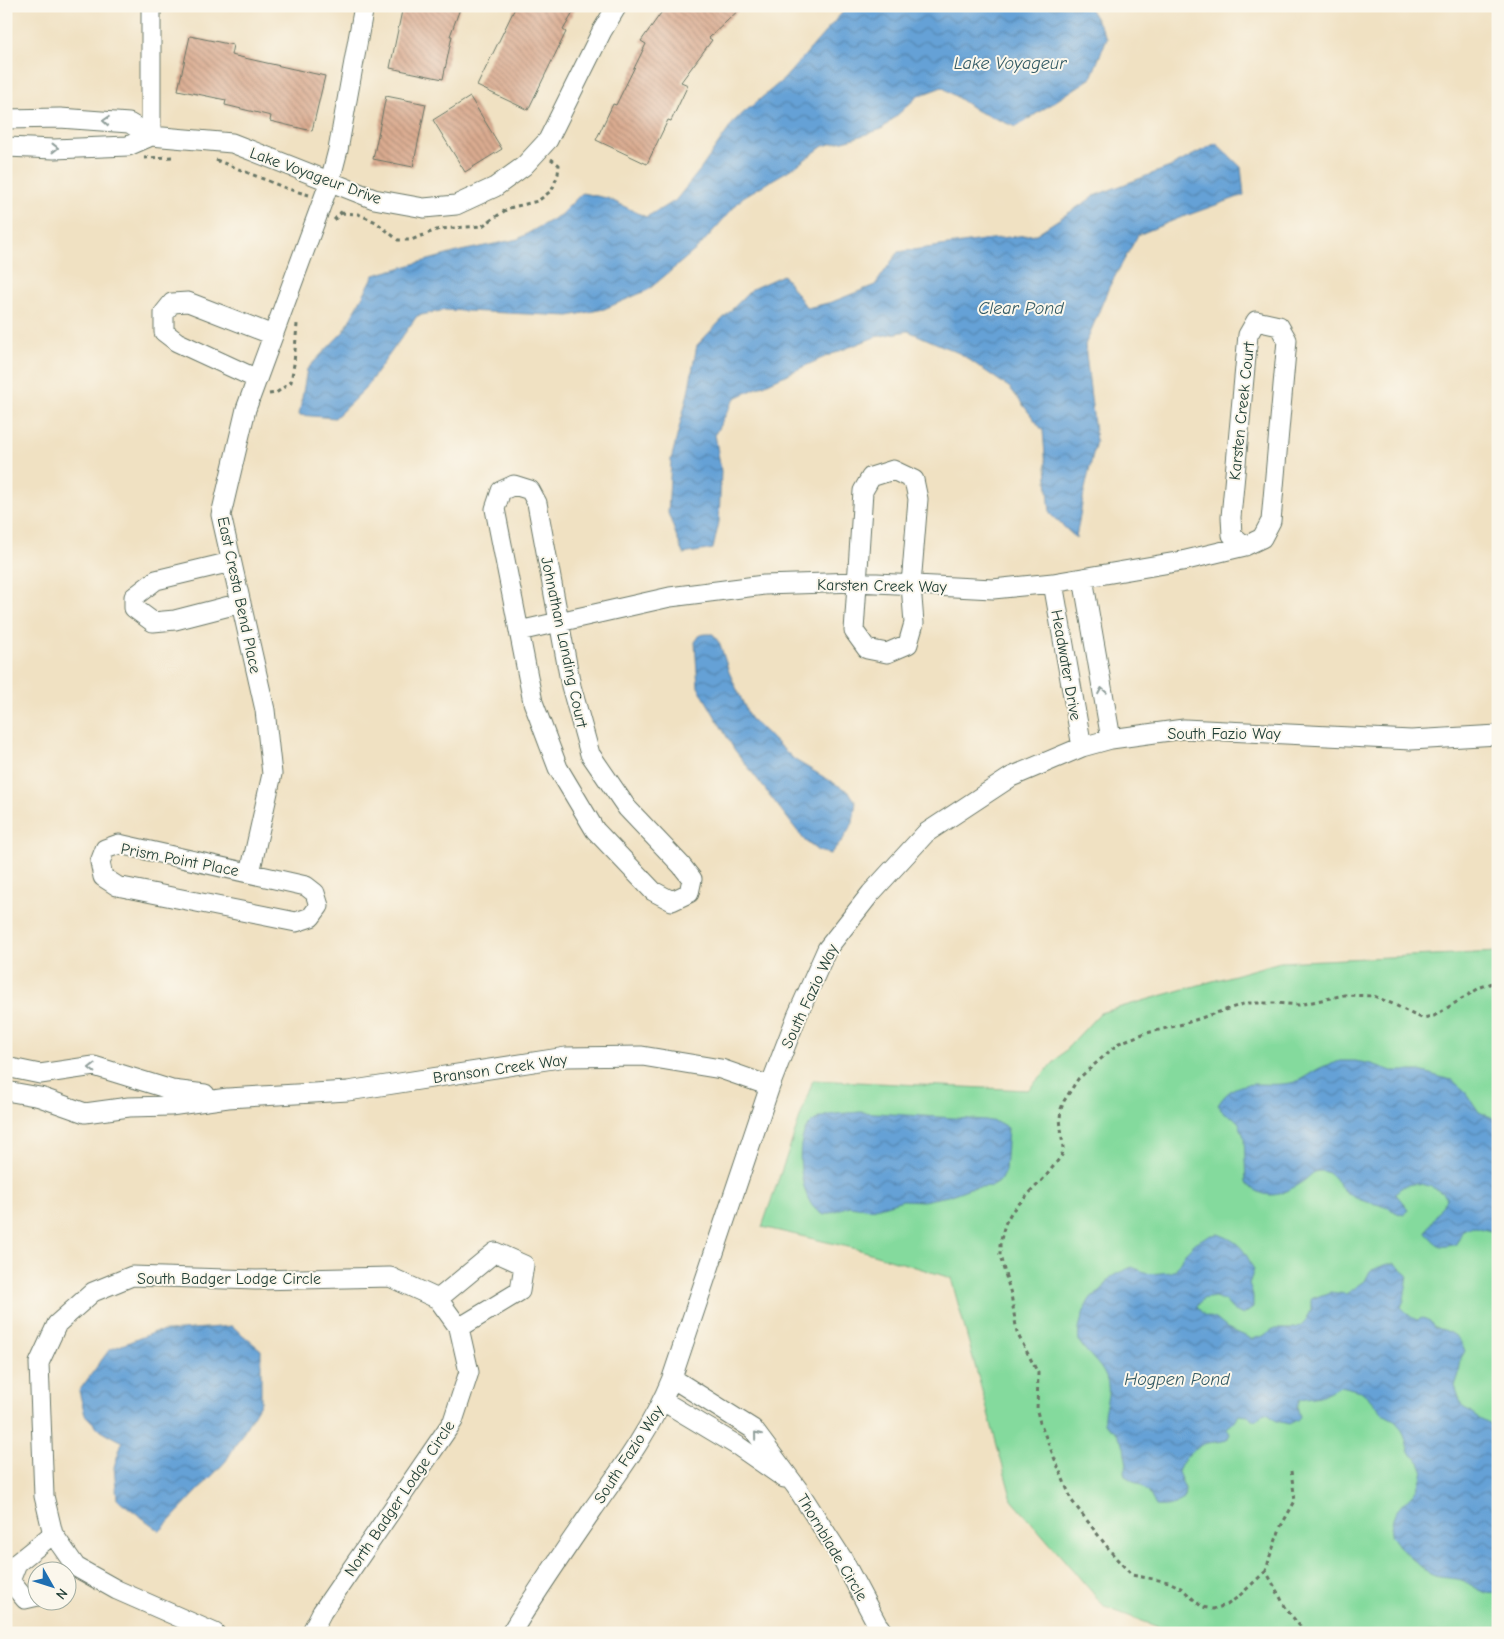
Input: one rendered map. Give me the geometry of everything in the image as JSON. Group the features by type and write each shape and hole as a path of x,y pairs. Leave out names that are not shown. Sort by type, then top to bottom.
{"street":[{"path":"151,6 151,136"},
{"name":"East Cresta Bend Place","path":"250,874 272,774 265,710 221,515 246,409 330,181 338,150 364,6"},
{"name":"Lake Voyageur Drive","path":"6,119 60,118 129,123 151,136 232,144 374,199 424,208 456,205 495,187 524,166 548,140 602,31 617,6"},
{"name":"Lake Voyageur Drive","path":"6,146 54,149 128,146 151,136"},
{"path":"255,384 177,342 164,332 164,313 172,303 188,302 273,336"},
{"name":"Karsten Creek Court","path":"1256,322 1279,326 1287,340 1271,521 1262,538 1245,546 1232,535 1231,516 1248,335 1256,322"},
{"path":"893,470 914,480 918,499 911,585 914,623 908,644 887,653 867,649 854,631 857,582 863,491 871,477 893,470"},
{"name":"Johnathan Landing Court","path":"514,485 530,490 537,503 571,686 590,754 627,808 692,879 689,893 672,900 653,891 595,830 558,768 532,702 519,631 495,509 501,491 514,485"},
{"name":"Karsten Creek Way","path":"519,631 680,596 764,585 857,582 993,589 1083,578 1182,561 1245,546"},
{"path":"231,562 156,580 134,596 134,608 153,622 174,620 241,603"},
{"name":"Headwater Drive","path":"1083,578 1111,739"},
{"name":"Headwater Drive","path":"1053,583 1082,747"},
{"name":"South Fazio Way","path":"511,1633 540,1584 637,1447 663,1401 770,1086 827,949 872,893 926,833 1011,777 1082,747 1111,739 1184,730 1411,740 1498,735"},
{"name":"Prism Point Place","path":"119,844 250,874 306,886 315,893 319,906 311,917 296,922 117,886 103,877 100,862 105,849 119,844"},
{"name":"Branson Creek Way","path":"6,1091 40,1097 85,1113 129,1107 170,1106 228,1098 348,1091 566,1057 642,1056 721,1069 770,1086"},
{"name":"Branson Creek Way","path":"6,1067 40,1074 94,1066 172,1090 228,1098"},
{"path":"40,1074 40,1097"},
{"path":"128,1077 129,1107"},
{"path":"438,1299 494,1252 524,1265 520,1291 458,1328"},
{"name":"South Badger Lodge Circle","path":"67,1562 53,1534 44,1496 39,1363 57,1324 93,1292 132,1276 256,1280 390,1277 418,1289"},
{"name":"North Badger Lodge Circle","path":"311,1633 322,1612 453,1421 469,1372 458,1328 438,1299 418,1289"},
{"name":"Thornblade Circle","path":"672,1378 753,1429 797,1488 842,1558 875,1630"},
{"name":"Thornblade Circle","path":"663,1401 738,1446 797,1488"},
{"path":"28,1598 25,1599 10,1581 18,1563 53,1534"},
{"name":"South Badger Lodge Circle","path":"78,1574 215,1633"}],"path":[{"path":"141,158 180,157"},
{"path":"207,158 336,206 341,213 334,220"},
{"path":"255,384 262,394 276,393 291,382 297,324"},
{"path":"1291,1471 1296,1501 1281,1526 1266,1571 1227,1605 1213,1609 1202,1607 1181,1588 1169,1582 1132,1575 1115,1557 1072,1501 1040,1423 1037,1411 1038,1373 1017,1333 1010,1286 1000,1256 1000,1243 1004,1224 1012,1211 1046,1176 1062,1155 1060,1118 1068,1093 1078,1079 1119,1043 1143,1034 1183,1024 1246,1002 1276,1002 1299,1005 1344,995 1374,996 1422,1018 1434,1016 1481,987 1498,982"},
{"path":"1266,1571 1286,1610 1299,1625 1310,1633"}],"green space":[{"path":"1498,952 1498,1633 1174,1633 1105,1607 1012,1500 951,1278 857,1249 762,1227 813,1080 1028,1090 1100,1013 1280,962"}],"water":[{"name":"Lake Voyageur","path":"848,6 1088,6 1107,38 1091,78 1016,127 977,111 942,87 918,96 882,129 823,146 796,166 743,197 699,247 648,290 604,309 569,316 445,310 417,316 364,390 335,418 299,415 307,369 344,331 374,275 461,251 518,239 560,215 582,193 607,198 646,217 675,201 700,170 735,120 784,79"},
{"name":"Clear Pond","path":"1216,143 1241,167 1244,195 1138,235 1109,287 1085,345 1096,441 1076,538 1050,514 1043,431 1010,388 961,354 908,331 875,337 827,356 735,398 715,434 721,471 719,522 713,549 683,554 668,513 671,460 688,393 697,345 752,289 783,275 807,308 832,302 875,285 898,252 1036,234 1096,195 1170,167"},
{"path":"713,634 720,644 729,672 750,718 795,760 849,792 856,802 853,823 842,841 830,854 818,851 805,841 734,749 698,687 695,642 700,635"},
{"path":"1340,1061 1372,1064 1392,1071 1420,1071 1452,1080 1465,1091 1479,1112 1498,1120 1498,1233 1472,1226 1463,1230 1456,1244 1443,1246 1437,1244 1426,1233 1447,1197 1438,1190 1422,1184 1410,1184 1395,1193 1408,1209 1404,1215 1354,1197 1344,1190 1332,1175 1325,1172 1318,1171 1290,1190 1276,1195 1261,1193 1246,1183 1244,1137 1239,1123 1233,1117 1225,1114 1218,1105 1226,1095 1243,1085 1295,1082 1321,1068"},
{"path":"860,1112 986,1120 1000,1123 1008,1128 1005,1171 1000,1181 992,1186 970,1188 948,1196 923,1201 903,1200 872,1209 849,1206 824,1215 814,1208 809,1201 802,1178 800,1152 805,1130 816,1119 822,1117"},
{"name":"Hogpen Pond","path":"1218,1234 1232,1240 1240,1247 1254,1270 1249,1284 1253,1296 1253,1308 1243,1315 1233,1310 1225,1301 1215,1297 1202,1299 1197,1307 1204,1315 1216,1319 1227,1328 1252,1339 1263,1336 1273,1329 1291,1329 1300,1326 1311,1311 1311,1299 1330,1292 1346,1294 1365,1281 1370,1271 1394,1263 1408,1275 1401,1307 1411,1317 1417,1320 1423,1318 1430,1321 1434,1328 1450,1332 1460,1341 1465,1351 1461,1358 1455,1386 1462,1406 1476,1417 1498,1429 1498,1593 1484,1592 1461,1580 1429,1574 1398,1546 1390,1535 1396,1512 1413,1494 1419,1484 1423,1469 1420,1462 1409,1452 1400,1427 1394,1420 1383,1414 1361,1391 1340,1386 1320,1396 1300,1399 1297,1406 1300,1417 1289,1424 1276,1421 1269,1414 1264,1413 1254,1420 1248,1416 1239,1415 1227,1428 1230,1434 1227,1440 1207,1443 1198,1447 1182,1463 1178,1472 1185,1489 1184,1499 1174,1504 1156,1506 1149,1493 1142,1486 1125,1476 1124,1471 1127,1465 1124,1447 1116,1432 1104,1423 1104,1412 1108,1395 1106,1377 1101,1367 1080,1343 1079,1339 1079,1328 1085,1308 1091,1298 1101,1291 1113,1276 1132,1267 1150,1274 1171,1272 1176,1269 1184,1254 1195,1243 1207,1236"},
{"path":"232,1326 261,1350 261,1402 226,1461 160,1531 117,1499 114,1467 122,1442 101,1431 85,1415 79,1391 109,1350 155,1332"}],"building":[{"path":"403,6 461,6 450,36 452,36 443,79 390,68"},
{"path":"516,6 577,6 563,30 566,32 528,110 477,86"},
{"path":"666,6 743,6 709,38 712,40 681,82 688,85 671,121 668,120 647,164 596,140 613,104 616,105 646,44 641,41"},
{"path":"190,36 233,45 231,55 325,76 312,131 270,121 271,116 225,105 226,100 178,90"},
{"path":"386,96 426,104 413,167 373,159"},
{"path":"470,97 502,149 465,172 433,120"}]}
